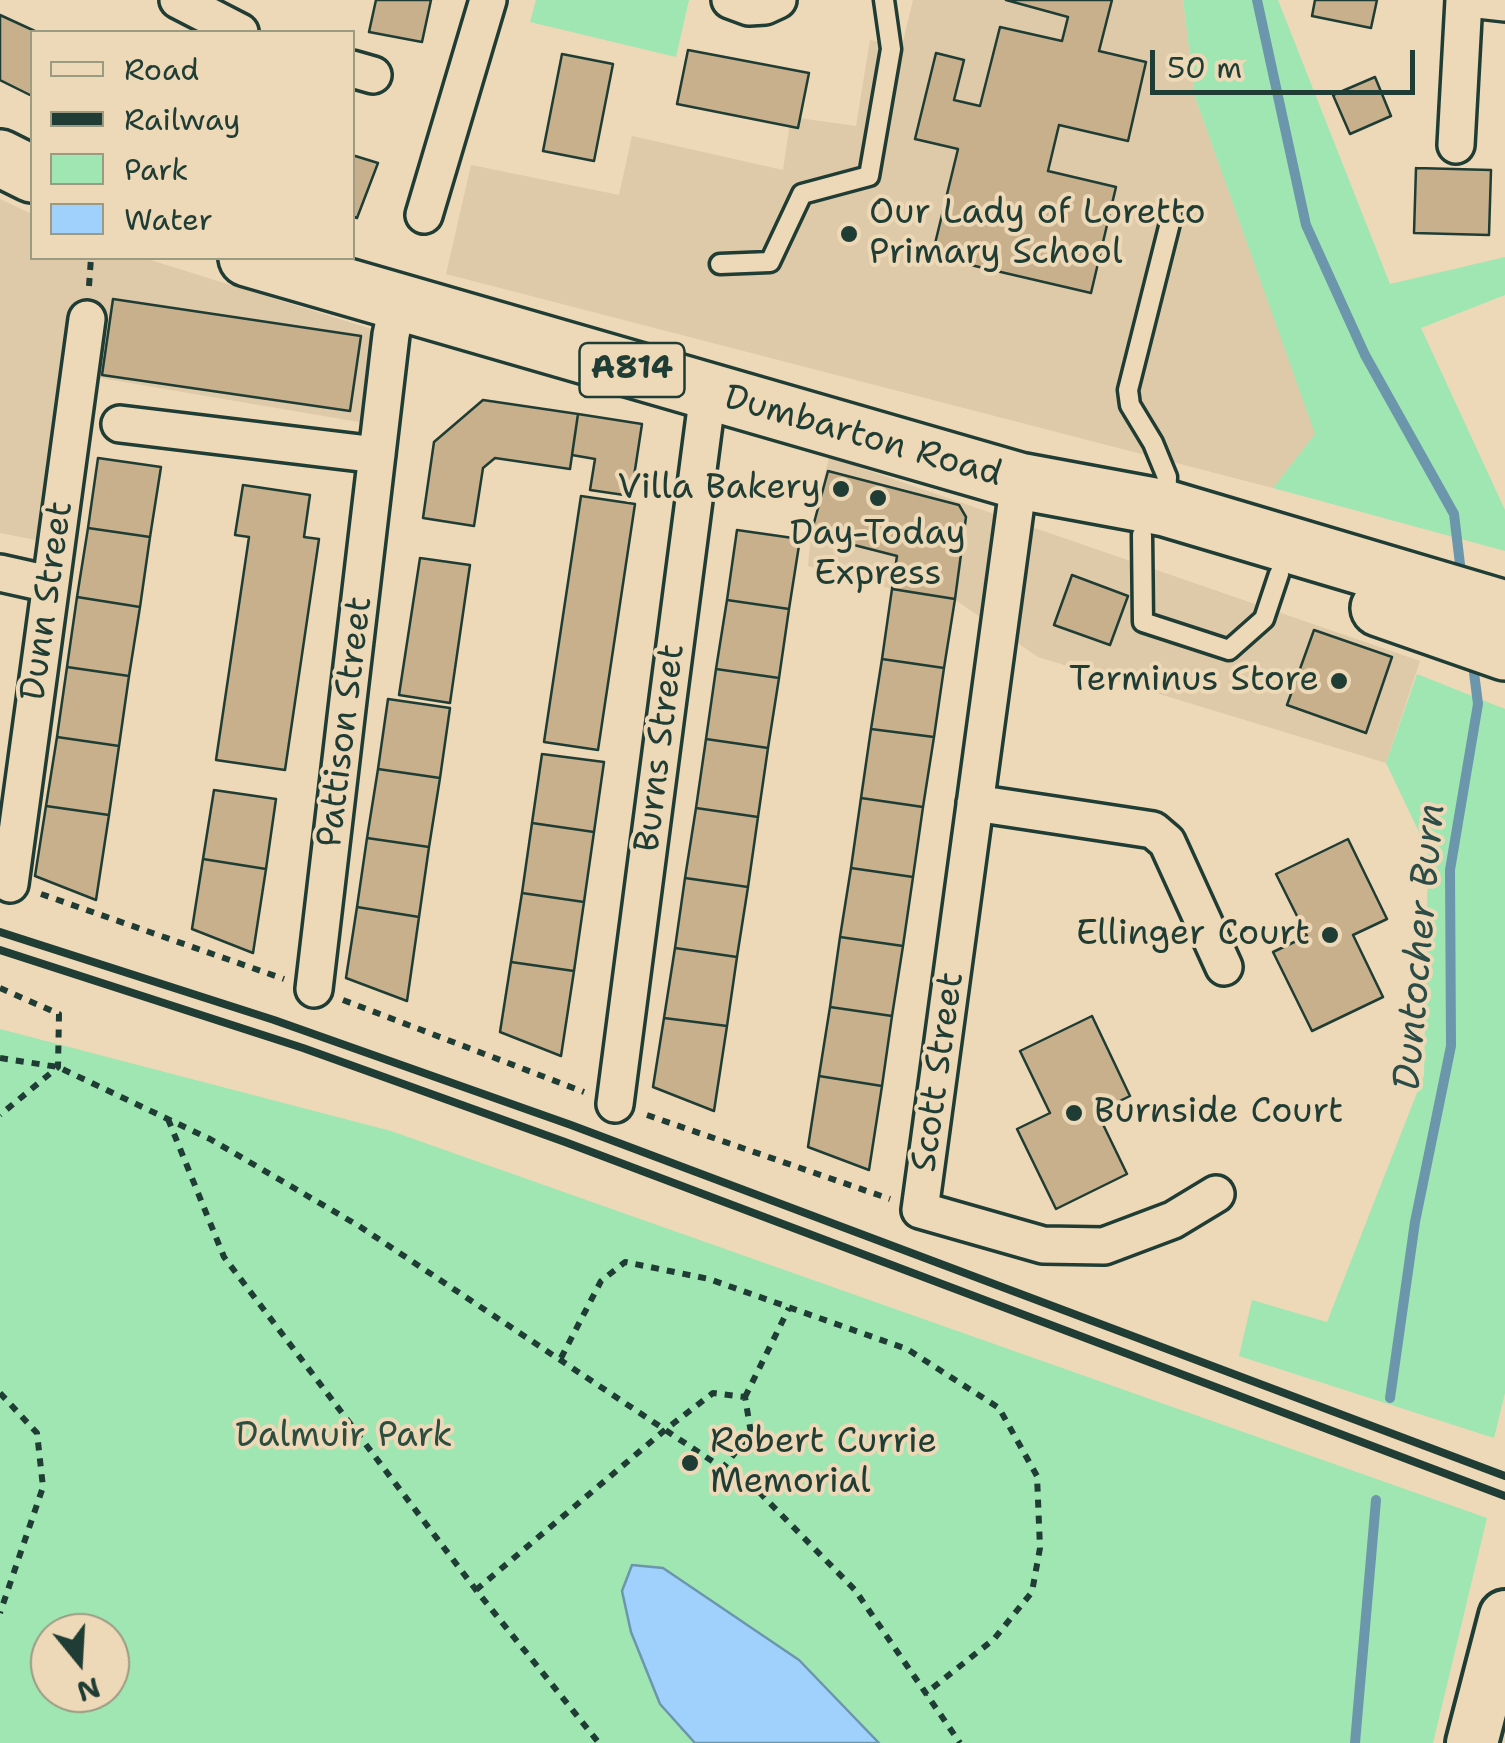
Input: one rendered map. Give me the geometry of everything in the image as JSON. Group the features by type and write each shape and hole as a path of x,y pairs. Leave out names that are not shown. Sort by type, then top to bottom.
{"main road":[{"path":"0,158 30,173"},
{"name":"Dumbarton Road","path":"254,260 1019,481 1439,608 1505,652"},
{"name":"Dumbarton Road","path":"1154,522 1279,574 1439,608 1505,608"}],"street":[{"path":"178,0 236,30"},
{"path":"424,215 488,0"},
{"path":"730,0 749,7 778,0"},
{"path":"1456,145 1464,0"},
{"path":"1478,0 1505,3"},
{"name":"Pattison Street","path":"314,990 398,302"},
{"name":"Dunn Street","path":"10,884 86,318"},
{"name":"Burns Street","path":"615,1104 708,392"},
{"path":"120,424 377,455"},
{"name":"Scott Street","path":"1019,481 920,1210 1043,1245 1104,1246 1173,1220 1216,1194"},
{"path":"0,573 49,584"},
{"path":"976,803 1153,830 1167,842 1224,967"},
{"path":"1472,1743 1505,1616"}],"lane":[{"path":"720,264 770,262 802,194 869,176 891,49 884,0"},
{"path":"1172,216 1128,390 1130,405 1166,477 1154,522 1144,622 1228,650 1264,620 1279,574"}],"path":[{"path":"10,884 314,990 615,1104 920,1210"},
{"path":"0,988 58,1014 58,1067"},
{"path":"0,1058 58,1067 210,1139 359,1226 760,1493 855,1590 960,1743"},
{"path":"0,1115 58,1067"},
{"path":"167,1118 224,1256 476,1590 599,1743"},
{"path":"560,1358 600,1280 626,1262 708,1279 907,1349 999,1408 1037,1476 1040,1548 1032,1592 994,1639 925,1694"},
{"path":"724,1468 751,1433 745,1396 789,1308"},
{"path":"0,1393 37,1433 43,1487 3,1591 0,1613"},
{"path":"476,1590 713,1393 745,1396"}],"shaded area":[{"name":"Our Lady of Loretto Primary School","path":"913,0 1183,0 1195,97 1316,434 1273,488 446,274 471,165 619,195 632,136 783,170 791,117 856,126 870,40 902,46"},
{"path":"0,199 30,213 30,260 150,260 391,335 359,422 65,372 36,540 0,533"},
{"path":"829,457 1420,661 1386,763 1038,657 954,599 892,589 808,566 811,534"}],"green space":[{"path":"536,0 689,0 676,57 530,22"},
{"path":"1183,0 1278,0 1390,284 1505,257 1505,295 1421,328 1505,510 1505,551 1273,488 1315,434 1195,97"},
{"path":"1417,674 1505,709 1505,1393 1494,1438 1239,1356 1252,1300 1327,1322 1424,1075 1428,851 1386,763"},
{"name":"Dalmuir Park","path":"0,1029 391,1131 1487,1518 1433,1743 0,1743"}],"water":[{"path":"632,1565 663,1568 799,1660 879,1743 695,1743 660,1704 631,1632 622,1591"}],"building":[{"path":"376,0 431,0 422,42 369,32"},
{"path":"1006,0 1112,0 1099,51 1146,62 1128,141 1059,125 1048,171 1116,187 1091,293 932,256 958,149 915,139 936,53 964,60 954,100 980,106 1000,27 1062,41 1068,17"},
{"path":"1315,0 1377,0 1371,28 1312,16"},
{"path":"0,15 33,30 30,95 0,80"},
{"path":"688,50 809,73 798,128 677,104"},
{"path":"562,54 613,64 594,161 543,151"},
{"path":"1375,77 1391,116 1350,134 1333,95"},
{"path":"355,156 378,163 355,217"},
{"path":"1416,168 1491,170 1489,235 1414,233"},
{"path":"113,299 361,336 350,411 102,375"},
{"path":"483,400 578,414 570,469 495,458 483,468 474,526 423,518 434,442"},
{"path":"578,414 642,424 631,496 590,490 595,459 572,455"},
{"path":"98,458 161,467 150,537 88,528"},
{"path":"828,471 959,505 966,517 955,599 892,589 897,556 811,534"},
{"path":"243,485 310,495 304,537 319,539 285,770 216,760 249,537 235,535"},
{"path":"581,496 635,504 598,750 544,742"},
{"path":"88,528 150,537 140,607 77,597"},
{"path":"737,530 800,539 789,609 727,600"},
{"path":"420,558 470,565 450,703 399,695"},
{"path":"1072,575 1128,596 1110,645 1054,625"},
{"path":"892,589 955,599 944,668 882,659"},
{"path":"77,597 140,607 129,676 67,667"},
{"path":"727,600 789,609 779,678 716,669"},
{"path":"1314,630 1392,657 1366,733 1287,705"},
{"path":"882,659 944,668 934,737 871,729"},
{"path":"67,667 129,676 119,746 57,737"},
{"path":"716,669 779,678 768,748 706,739"},
{"path":"388,699 450,708 440,778 378,769"},
{"path":"871,729 934,737 923,807 861,798"},
{"path":"57,737 119,746 109,815 46,806"},
{"path":"706,739 768,748 758,817 696,808"},
{"path":"542,754 604,762 594,832 532,823"},
{"path":"378,769 440,778 429,847 367,838"},
{"path":"214,790 276,799 266,869 203,859"},
{"path":"861,798 923,807 913,877 851,868"},
{"path":"46,806 109,815 96,900 35,876"},
{"path":"696,808 758,817 748,887 685,878"},
{"path":"532,823 594,832 584,902 522,893"},
{"path":"367,838 429,847 419,917 357,907"},
{"name":"Ellinger Court","path":"1348,839 1387,919 1353,935 1383,997 1312,1031 1273,952 1307,936 1276,874"},
{"path":"203,859 266,869 253,953 192,929"},
{"path":"851,868 913,877 903,946 840,937"},
{"path":"685,878 748,887 737,957 675,948"},
{"path":"522,893 584,902 574,971 511,962"},
{"path":"357,907 419,917 407,1001 346,978"},
{"path":"840,937 903,946 892,1016 830,1007"},
{"path":"675,948 737,957 727,1026 664,1018"},
{"path":"511,962 574,971 561,1056 500,1032"},
{"path":"830,1007 892,1016 882,1086 819,1076"},
{"name":"Burnside Court","path":"1092,1016 1130,1096 1097,1112 1127,1174 1056,1209 1017,1129 1050,1113 1020,1051"},
{"path":"664,1018 727,1026 714,1111 653,1087"},
{"path":"819,1076 882,1086 869,1170 808,1147"}],"waterway":[{"name":"Duntocher Burn","path":"1257,0 1306,225 1365,355 1454,514 1462,581"},
{"name":"Duntocher Burn","path":"1390,1398 1415,1222 1451,1046 1450,870 1478,704 1472,657"},
{"name":"Duntocher Burn","path":"1355,1743 1376,1500"}],"railway":[{"path":"0,932 274,1020 571,1125 1505,1476"},
{"path":"0,950 303,1048 565,1142 1505,1496"}],"place":[{"name":"Our Lady of Loretto Primary School","path":"849,234"},
{"name":"Villa Bakery","path":"841,489"},
{"name":"Day-Today Express","path":"878,498"},
{"name":"Terminus Store","path":"1339,681"},
{"name":"Ellinger Court","path":"1330,935"},
{"name":"Burnside Court","path":"1074,1113"},
{"name":"Robert Currie Memorial","path":"690,1463"}]}
